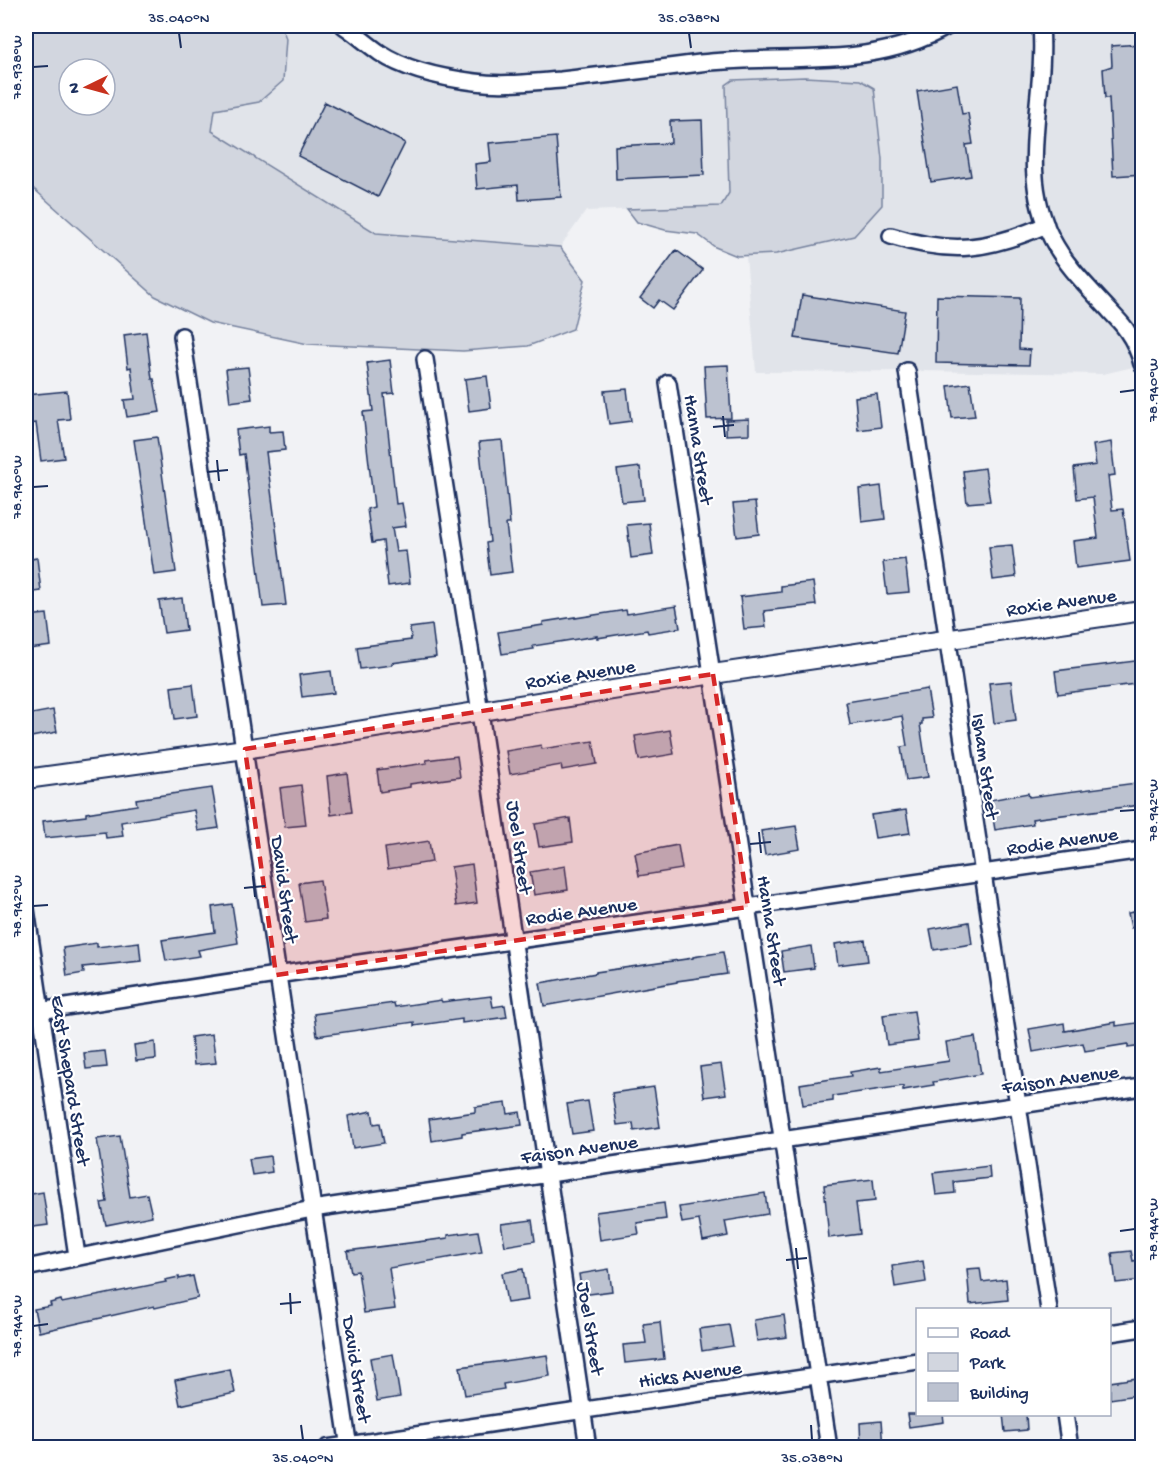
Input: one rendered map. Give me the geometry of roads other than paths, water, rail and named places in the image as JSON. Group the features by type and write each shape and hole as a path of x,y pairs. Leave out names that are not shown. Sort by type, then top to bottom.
{"street":[{"path":"344,26 381,53 405,66 476,83 502,84 751,59 863,55 889,51 913,43 948,26"},
{"path":"1041,26 1043,49 1033,157 1039,210 1065,262 1127,330 1143,364"},
{"path":"891,236 926,246 966,248 991,245 1046,225"},
{"name":"David Street","path":"182,336 245,749 276,975 349,1446"},
{"name":"Joel Street","path":"425,359 480,712 588,1448"},
{"name":"Isham Street","path":"907,371 1049,1308"},
{"name":"Hanna Street","path":"668,383 829,1448"},
{"name":"Roxie Avenue","path":"26,779 245,749 713,674 1143,611"},
{"name":"Rodie Avenue","path":"33,1012 513,940 1143,850"},
{"name":"East Shepard Street","path":"26,909 33,1012 77,1256"},
{"name":"Faison Avenue","path":"26,1268 312,1209 1143,1087"},
{"path":"1111,1333 1143,1328"},
{"name":"Hicks Avenue","path":"327,1448 916,1361"},
{"path":"1065,1416 1070,1448"}]}
